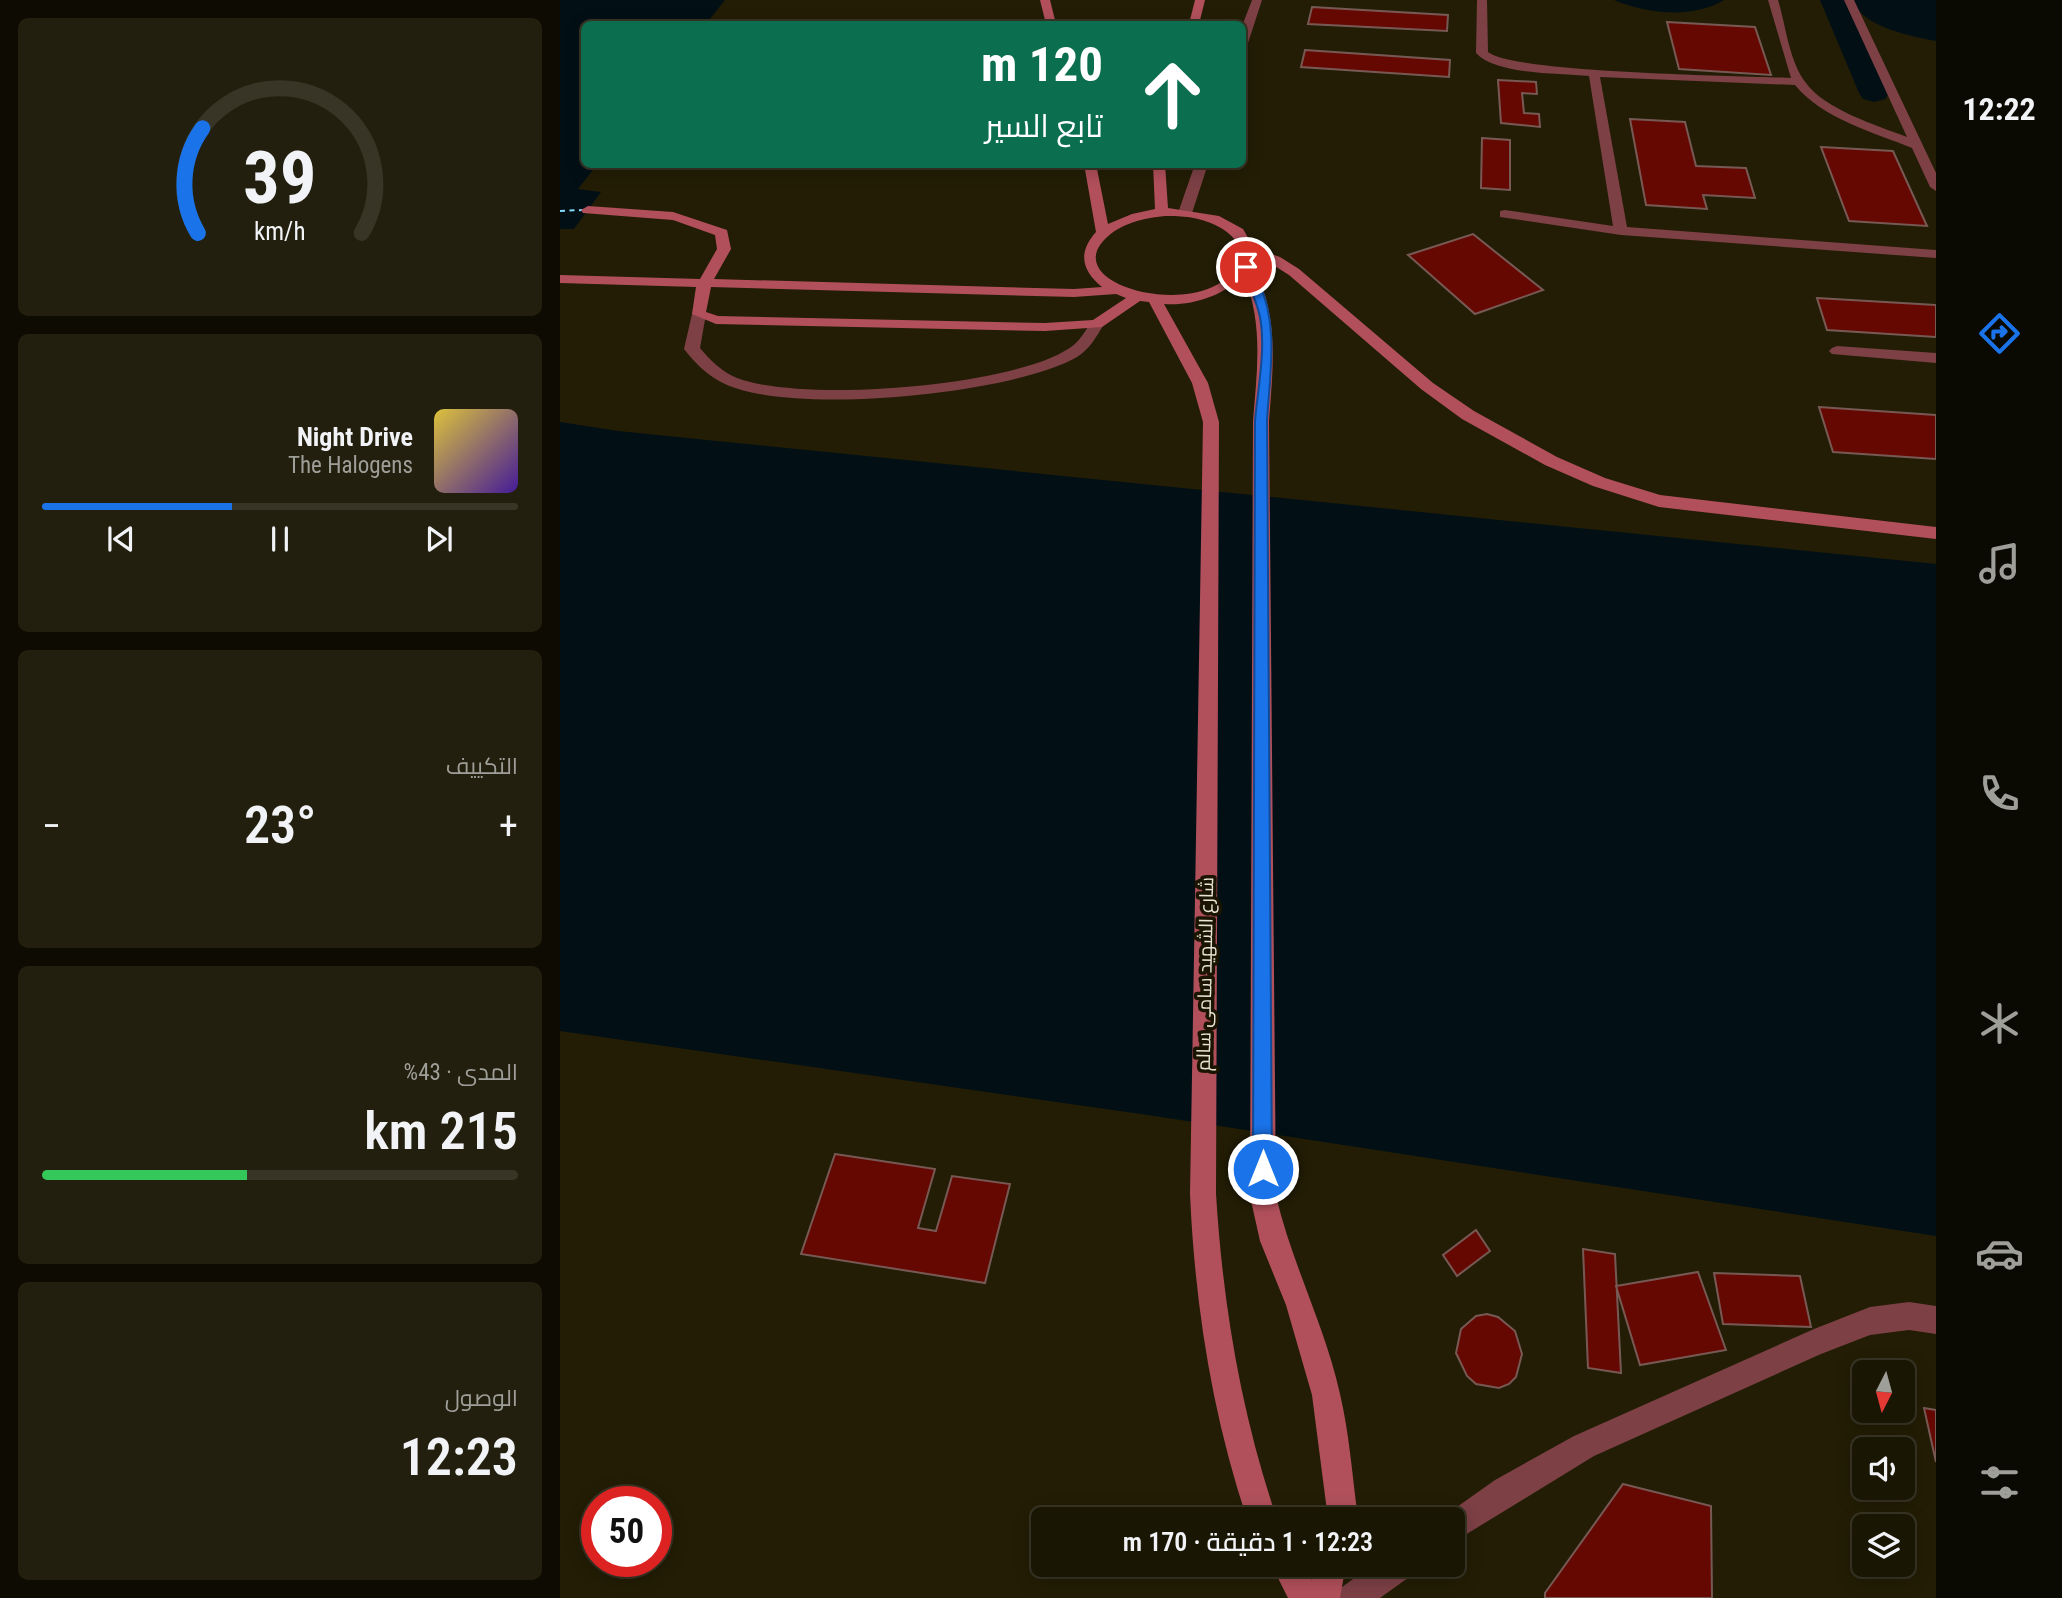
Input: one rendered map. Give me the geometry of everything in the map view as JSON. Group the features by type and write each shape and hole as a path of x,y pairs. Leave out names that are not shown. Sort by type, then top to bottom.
{"main road":[{"path":"1045,0 1050,21"},
{"path":"1195,21 1200,0"},
{"path":"1091,168 1102,233"},
{"path":"1159,168 1162,212"},
{"path":"587,210 670,215 701,222 722,233 724,249 704,282 699,300 699,314 729,320 1005,327 1097,324 1138,297"},
{"path":"1247,259 1238,276 1212,292 1185,299 1155,300 1116,290 1103,283 1090,263 1094,243 1102,233 1129,219 1162,212 1212,218 1241,235 1266,318 1267,342 1261,421 1263,1196 1273,1241 1300,1305 1326,1395 1342,1507"},
{"path":"1247,259 1275,260 1294,272 1427,386 1468,415 1551,461 1599,482 1659,500 1936,533"},
{"path":"560,279 1074,293 1116,290"},
{"name":"شارع الشهيد سامى سالم","path":"1155,300 1200,383 1211,422 1203,1194 1206,1268 1224,1379 1258,1507"},
{"path":"1293,1577 1305,1598"},
{"path":"1324,1598 1328,1577"}],"street":[{"path":"1246,32 1257,0"},
{"path":"1482,0 1482,53 1490,60 1503,64 1594,74 1798,82"},
{"path":"1773,0 1798,82 1807,94 1829,107 1917,146"},
{"path":"1849,0 1936,187"},
{"path":"1594,74 1621,231"},
{"path":"1185,213 1201,168"},
{"path":"1505,214 1621,231 1936,254"},
{"path":"699,314 692,349 705,364 733,382 790,393 879,394 970,382 1031,369 1073,353 1097,324"},
{"path":"1837,351 1936,358"},
{"path":"1465,1519 1506,1491 1584,1446 1814,1343 1870,1321 1909,1316 1936,1320"},
{"path":"1353,1598 1383,1577"}],"shaded area":[{"path":"560,0 725,0 708,21 581,21 581,168 595,168 578,189 601,192 574,229 560,229"},
{"path":"1614,0 1724,0 1698,10 1670,12 1641,9"},
{"path":"1854,0 1936,0 1936,41 1901,33 1876,23 1865,17"},
{"path":"560,422 618,431 1936,564 1936,1236 1141,1114 560,1031"}],"building":[{"path":"1312,7 1448,15 1447,31 1308,24"},
{"path":"1667,22 1755,27 1771,75 1679,69"},
{"path":"1305,50 1450,60 1449,77 1301,67"},
{"path":"1498,80 1536,82 1537,94 1522,93 1524,113 1539,114 1540,127 1501,123"},
{"path":"1630,119 1685,122 1696,166 1746,168 1755,198 1703,195 1707,209 1646,205"},
{"path":"1482,138 1510,140 1510,190 1481,188"},
{"path":"1821,147 1893,151 1927,226 1849,221"},
{"path":"1473,234 1543,290 1475,314 1408,255"},
{"path":"1817,298 1936,305 1936,337 1827,330"},
{"path":"1819,407 1936,415 1936,459 1833,452"},
{"path":"835,1154 935,1169 918,1228 936,1231 952,1176 1010,1184 985,1283 801,1254"},
{"path":"1476,1230 1490,1251 1457,1276 1443,1255"},
{"path":"1583,1249 1615,1254 1621,1373 1588,1368"},
{"path":"1698,1272 1726,1350 1640,1365 1616,1286"},
{"path":"1714,1273 1800,1276 1811,1327 1723,1324"},
{"path":"1487,1314 1498,1317 1515,1331 1522,1354 1516,1377 1499,1388 1476,1384 1467,1376 1456,1353 1461,1329 1476,1316"},
{"path":"1924,1408 1936,1410 1936,1462"},
{"path":"1623,1484 1711,1506 1712,1598 1545,1598 1545,1593"}],"waterway":[{"path":"1834,0 1874,93"}],"ferry route":[{"path":"560,211 583,210"}],"route":[{"path":"1246,267 1260,296 1266,318 1267,342 1261,421 1263,1169"}]}
